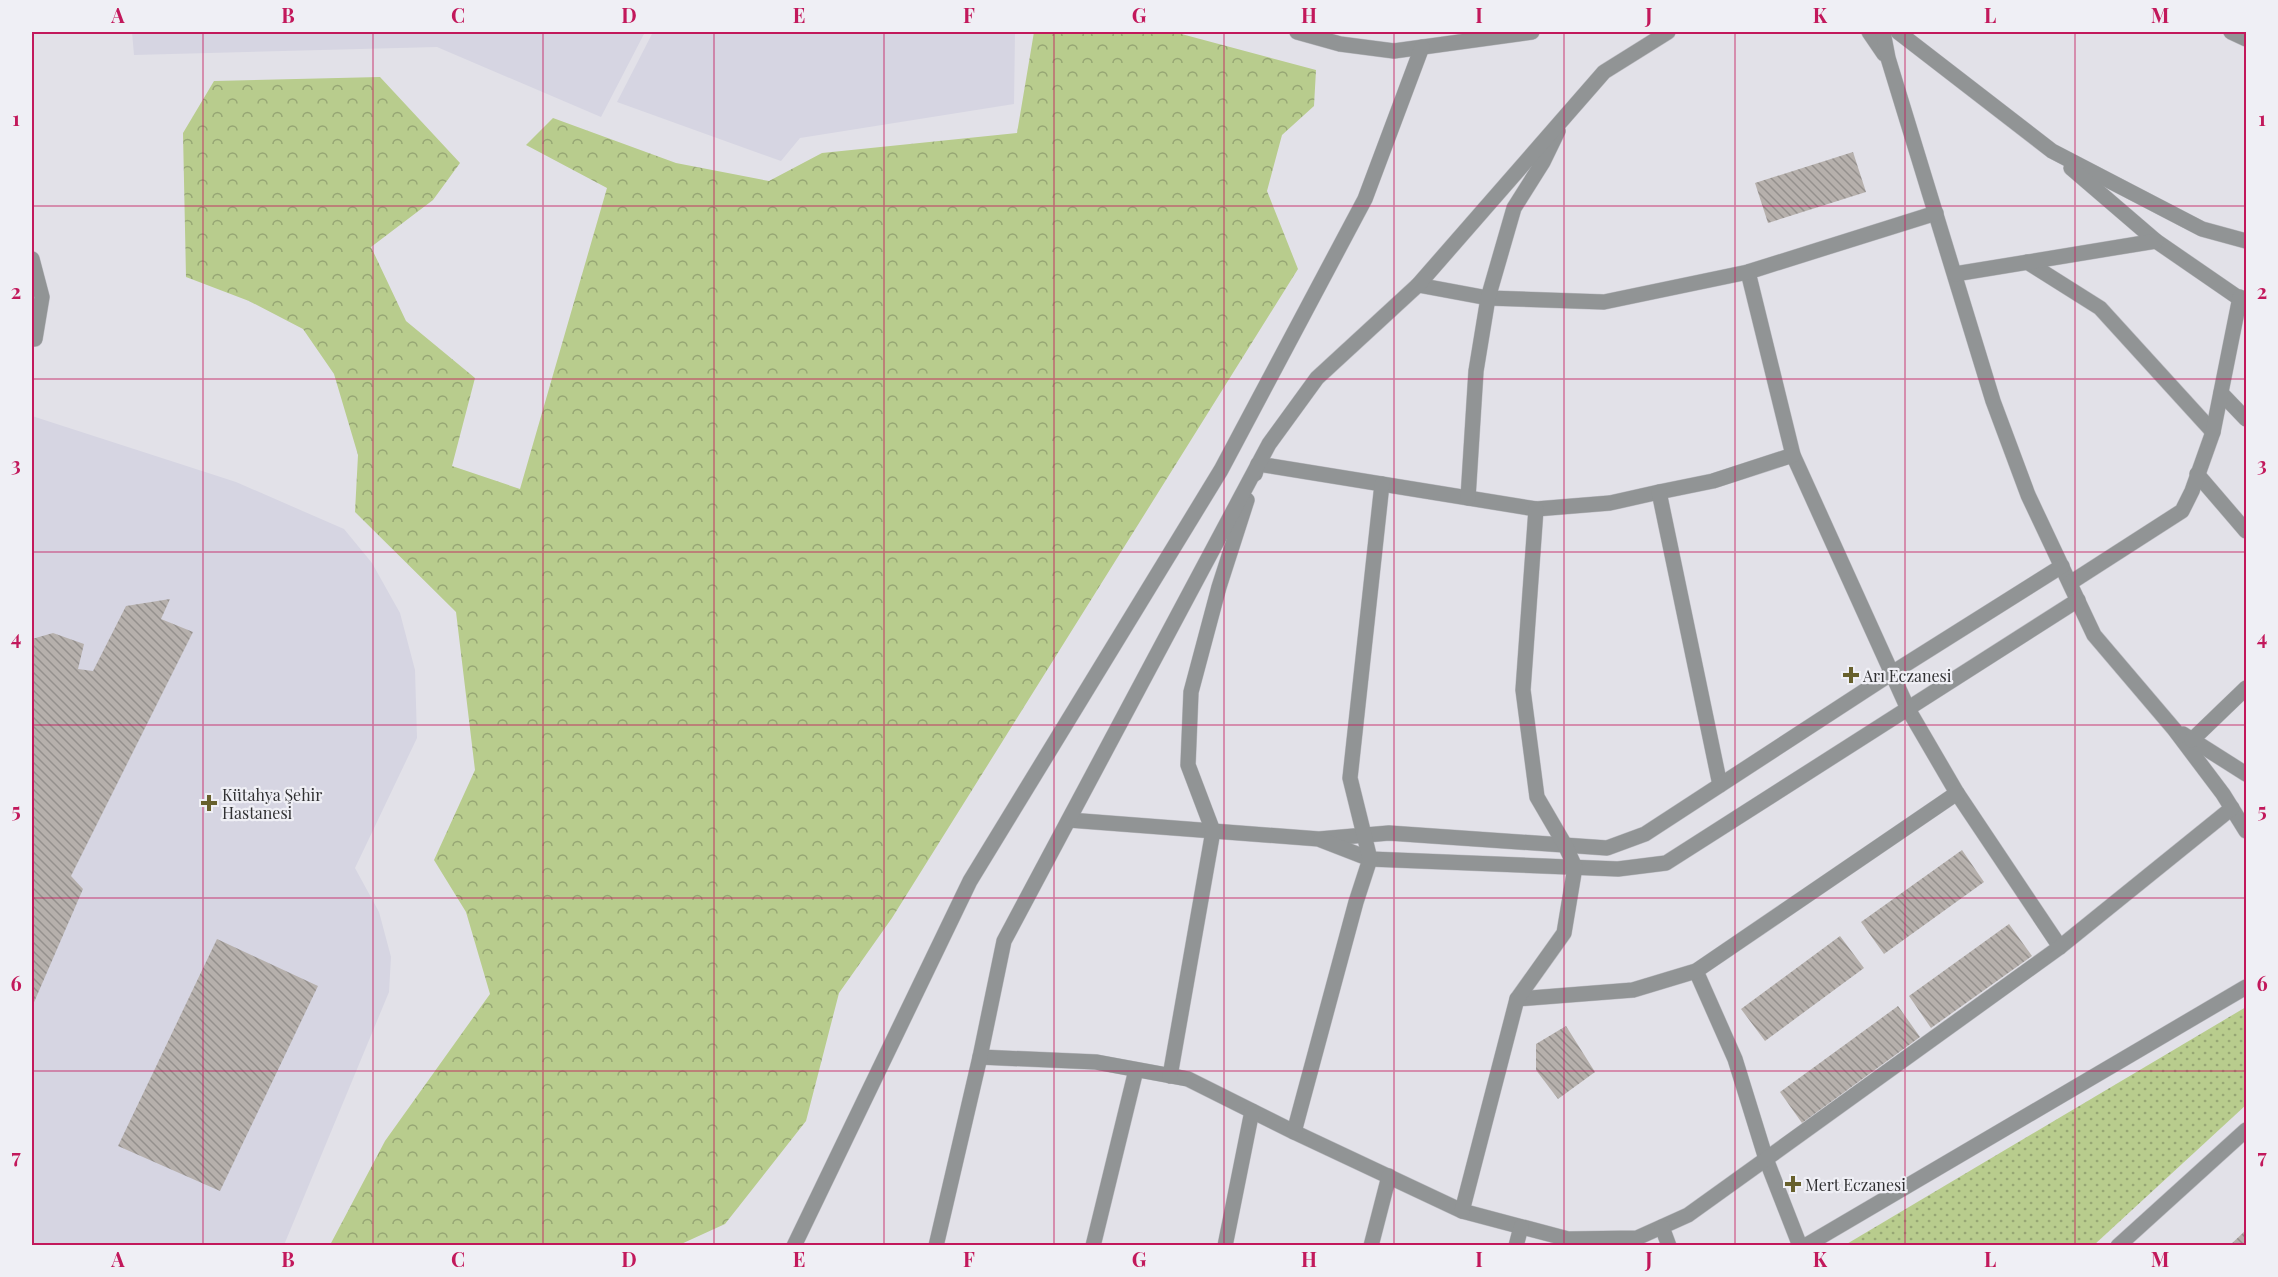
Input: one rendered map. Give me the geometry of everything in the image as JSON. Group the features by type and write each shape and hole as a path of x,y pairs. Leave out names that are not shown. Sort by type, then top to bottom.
{"street":[{"path":"1297,32 1340,44 1394,51 1532,32"},
{"path":"936,1245 980,1057 1004,941 1269,444 1317,378 1418,285 1604,72 1668,32"},
{"path":"1869,32 1888,58"},
{"path":"1883,32 1888,58 1993,401 2028,495 2094,635 2174,729 2247,831"},
{"path":"1898,32 2052,151 2156,241 2243,300 2213,432 2182,511 2070,583"},
{"path":"2231,32 2247,39"},
{"path":"794,1245 970,881 1221,470 1365,199 1422,47"},
{"path":"1468,498 1476,371 1488,298 1514,208 1543,162 1566,114"},
{"path":"2052,151 2202,229 2247,241"},
{"path":"1418,285 1488,298 1604,302 1748,272 1936,213"},
{"path":"1955,274 2156,241"},
{"path":"32,259 42,297 35,339"},
{"path":"2027,262 2100,308 2213,432"},
{"path":"1748,272 1792,455 1908,709 1957,793 2060,947"},
{"path":"2221,393 2247,419"},
{"path":"1258,464 1536,509 1610,503 1713,481 1792,455"},
{"path":"1170,1076 1213,831 1188,765 1191,692 1219,587 1258,464"},
{"path":"2198,474 2247,531"},
{"path":"1294,1132 1356,902 1370,859 1350,778 1382,484"},
{"path":"1659,492 1720,785"},
{"path":"1462,1210 1517,999 1564,933 1575,867 1537,797 1522,690 1536,509"},
{"path":"1069,820 1319,839 1389,833 1607,848 1645,834 1892,673 2062,566"},
{"path":"1319,839 1370,859 1618,869 1666,863 2078,600"},
{"path":"2192,740 2247,688"},
{"path":"2174,729 2247,774"},
{"path":"1517,999 1633,990 1696,971 1957,793"},
{"path":"980,1057 1096,1062 1188,1079 1294,1132 1462,1210 1568,1239 1637,1238 1688,1215 2060,947 2232,808"},
{"path":"1696,971 1735,1059 1766,1159 1800,1245"},
{"path":"1805,1245 2247,987"},
{"path":"1093,1245 1136,1070"},
{"path":"1225,1245 1252,1110"},
{"path":"2118,1245 2247,1130"},
{"path":"1371,1245 1389,1176"},
{"path":"1516,1245 1521,1227"},
{"path":"1662,1227 1669,1245"}],"shaded area":[{"path":"132,32 645,32 601,117 437,47 134,55"},
{"path":"653,32 1015,32 1014,104 800,138 781,161 617,102"},
{"name":"Kütahya Şehir Hastanesi","path":"32,416 236,482 344,529 372,563 400,613 415,670 417,738 355,868 379,912 391,957 389,992 284,1245 32,1246"}],"green space":[{"path":"1034,32 1174,32 1316,70 1314,106 1282,135 1267,191 1298,269 892,918 839,993 806,1121 725,1224 679,1245 330,1245 385,1141 490,994 466,912 434,860 475,770 456,612 355,512 358,455 334,374 303,329 249,301 186,277 183,133 214,81 380,77 460,163 433,200 371,247 406,321 475,378 452,466 520,489 607,188 526,145 553,118 676,163 769,181 822,153 1017,133"},
{"path":"2246,1007 2246,1105 2094,1245 1845,1245"}],"building":[{"path":"1853,152 1866,192 1768,223 1755,183"},
{"path":"170,599 161,619 193,632 71,876 83,889 32,1007 32,639 53,633 84,644 78,669 93,671 126,606"},
{"path":"1962,850 1984,882 1884,954 1861,922"},
{"path":"2009,924 2032,956 1931,1028 1909,996"},
{"path":"1840,936 1864,968 1765,1041 1741,1009"},
{"path":"217,939 318,986 220,1191 118,1146"},
{"path":"1898,1006 1920,1037 1802,1123 1780,1092"},
{"path":"1566,1026 1595,1072 1558,1099 1536,1070 1536,1044"},
{"path":"2246,1230 2246,1246 2229,1246"}],"place":[{"name":"Arı Eczanesi","path":"1851,675"},
{"name":"Kütahya Şehir Hastanesi","path":"209,803"},
{"name":"Mert Eczanesi","path":"1793,1184"}]}
